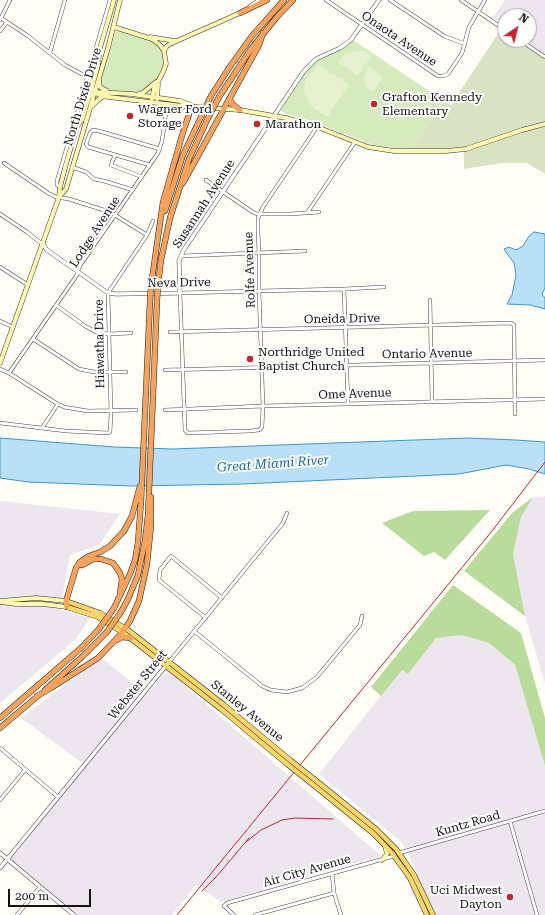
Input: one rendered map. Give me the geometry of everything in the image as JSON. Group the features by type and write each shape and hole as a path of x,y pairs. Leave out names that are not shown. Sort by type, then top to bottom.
{"highway":[{"path":"240,13 267,0"},
{"path":"158,239 177,170 211,96 252,36 284,0"},
{"path":"37,696 98,658 124,630 134,612 142,589 150,544 149,482 157,301 161,260 169,224 189,159 219,97 242,62 264,33 293,0"},
{"path":"180,187 186,180 225,109 264,33"},
{"path":"230,98 231,103 240,110"},
{"path":"0,718 81,648 99,629 118,601 128,581 135,560 139,534 141,502 151,286 163,202 192,106"},
{"path":"68,603 76,568 80,562 88,556 100,552 117,539 128,524 136,504 142,475"},
{"path":"0,728 83,656 106,633 121,612 134,585 141,564 146,541 150,503"},
{"path":"68,603 76,574 85,562 92,559 101,559 112,563 120,573 122,580 118,601"},
{"path":"116,640 131,638"}],"main road":[{"name":"North Dixie Drive","path":"0,363 59,197 64,164 77,126 89,78 99,49 102,33 114,0"},
{"name":"North Dixie Drive","path":"59,197 66,189 94,92 106,57 120,0"},
{"path":"164,52 166,47 177,41 240,13"},
{"path":"114,27 147,37 177,41"},
{"path":"102,33 108,36 106,57"},
{"path":"147,37 158,43 164,52 166,64 159,79 155,98"},
{"path":"99,49 98,65 92,87 94,92 105,96 177,106 240,110 304,122 368,147 394,150 458,150 473,147 517,131 545,124"},
{"path":"138,94 144,92 159,79"},
{"path":"98,80 103,89 111,92"},
{"path":"77,126 82,120 89,97 94,92 138,94 167,101 177,106"},
{"path":"88,112 94,103 105,96"},
{"path":"124,98 155,98 180,101 192,106"},
{"name":"Stanley Avenue","path":"0,601 43,604 68,603 100,612 168,664 289,762 396,855 410,878 427,915"},
{"name":"Stanley Avenue","path":"124,630 131,638 168,664"},
{"name":"Stanley Avenue","path":"312,781 377,830 396,855 414,875 433,915"},
{"path":"382,860 387,851 384,844"}],"street":[{"path":"10,0 1,19 50,52 65,65 89,78"},
{"path":"50,52 65,0"},
{"path":"64,164 102,33 110,0"},
{"path":"240,13 259,0"},
{"name":"Onaota Avenue","path":"326,0 438,76 443,76"},
{"name":"Susannah Avenue","path":"185,432 179,265 181,256 307,67 316,59 351,40 379,0"},
{"path":"390,0 444,36 465,44"},
{"path":"460,0 497,25"},
{"path":"444,81 443,76 448,74 462,53 469,27 485,0"},
{"path":"0,31 7,22"},
{"path":"532,48 545,57"},
{"name":"Lodge Avenue","path":"9,373 78,275 77,272 160,149 166,112 169,110 179,110 185,106"},
{"name":"Rolfe Avenue","path":"185,432 260,430 263,426 257,221 259,214 317,127"},
{"path":"150,165 87,146 90,133 93,130 160,149"},
{"path":"307,213 356,142"},
{"path":"115,155 111,165 142,177"},
{"path":"4,163 48,193 116,215 147,235"},
{"path":"72,167 86,172 94,179 133,190"},
{"path":"206,180 251,211 259,214 319,212"},
{"path":"0,214 27,232 43,244 46,249 108,293"},
{"name":"Hiawatha Drive","path":"42,428 81,432 110,432 111,410 108,293 147,235 153,221"},
{"path":"181,256 305,251"},
{"path":"0,267 28,285"},
{"name":"Neva Drive","path":"108,293 180,293 384,287"},
{"path":"344,289 348,404"},
{"path":"430,300 432,401"},
{"path":"56,305 92,330 108,334 131,334"},
{"path":"0,321 13,327"},
{"name":"Oneida Drive","path":"170,332 509,323 514,325 514,361"},
{"path":"33,339 79,369 94,372 126,372"},
{"name":"Ontario Avenue","path":"165,370 545,360"},
{"path":"514,361 515,414"},
{"path":"0,369 9,373 58,404 71,408 88,411 136,410"},
{"name":"Ome Avenue","path":"165,410 432,401 545,399"},
{"path":"0,423 42,428 58,404"},
{"name":"Webster Street","path":"0,868 283,523 287,512"},
{"path":"206,618 159,580 160,570 171,556 222,598"},
{"path":"194,631 262,686 277,691 287,692 302,688 317,677 360,625 362,616"},
{"path":"0,748 58,797"},
{"path":"0,800 25,770"},
{"name":"Kuntz Road","path":"396,855 545,811"},
{"path":"510,821 537,915"},
{"path":"0,854 74,915"},
{"name":"Air City Avenue","path":"234,915 224,906 229,902 396,855"},
{"path":"332,873 334,893 341,915"},
{"path":"17,915 40,887"},
{"path":"255,915 334,893"}],"shaded area":[{"path":"505,0 545,0 545,54 536,48 537,8 500,8"},
{"path":"497,12 497,21 493,18"},
{"path":"545,496 545,683 525,616 513,554 521,517 533,497"},
{"path":"0,501 120,514 99,545 70,555 60,610 90,618 75,640 0,703"},
{"path":"462,635 489,643 515,665 545,766 545,915 436,915 403,843 319,774 402,669 408,674 436,638"},
{"path":"103,659 147,694 168,671 381,856 221,902 196,885 172,915 77,915 11,860 85,765 21,718 82,672"}],"green space":[{"path":"118,30 149,39 159,46 162,51 164,64 162,72 151,86 138,93 112,91 105,89 100,84 115,33"},
{"path":"497,35 497,48 530,48 545,58 545,174 527,163 502,163 464,169 464,147 415,149 416,143 444,101 451,105"},
{"path":"353,40 444,101 416,143 415,149 373,145 281,111 310,66"},
{"path":"356,51 364,51 371,56 358,76 338,62 345,54"},
{"path":"318,64 349,85 327,117 311,106 304,92 305,82"},
{"path":"368,66 383,77 373,92 363,81"},
{"path":"419,91 427,97 420,105 412,99"},
{"path":"533,497 521,517 513,554 525,616 464,571 512,513"},
{"path":"490,510 445,560 434,552 424,556 382,523 413,511"},
{"path":"453,585 521,633 545,718 545,766 515,665 489,643 462,635 436,638 408,674 402,670 381,696 371,687"}],"water":[{"path":"534,232 545,234 545,288 542,294 545,298 545,309 530,305 507,304 512,295 516,275 514,263 504,249 509,247 516,250 523,246 529,236"},
{"name":"Great Miami River","path":"0,438 114,447 173,449 468,438 516,440 545,442 545,474 529,469 506,465 459,474 243,484 131,486 28,482 0,478"}],"railway":[{"path":"177,915 492,531 545,462"},
{"path":"246,842 261,830 282,820 295,818 333,819"},
{"path":"202,891 217,876 249,838"}],"place":[{"name":"Grafton Kennedy Elementary","path":"374,104"},
{"name":"Wagner Ford Storage","path":"130,116"},
{"name":"Marathon","path":"257,124"},
{"name":"Northridge United Baptist Church","path":"250,359"},
{"name":"Uci Midwest Dayton","path":"510,897"}]}
